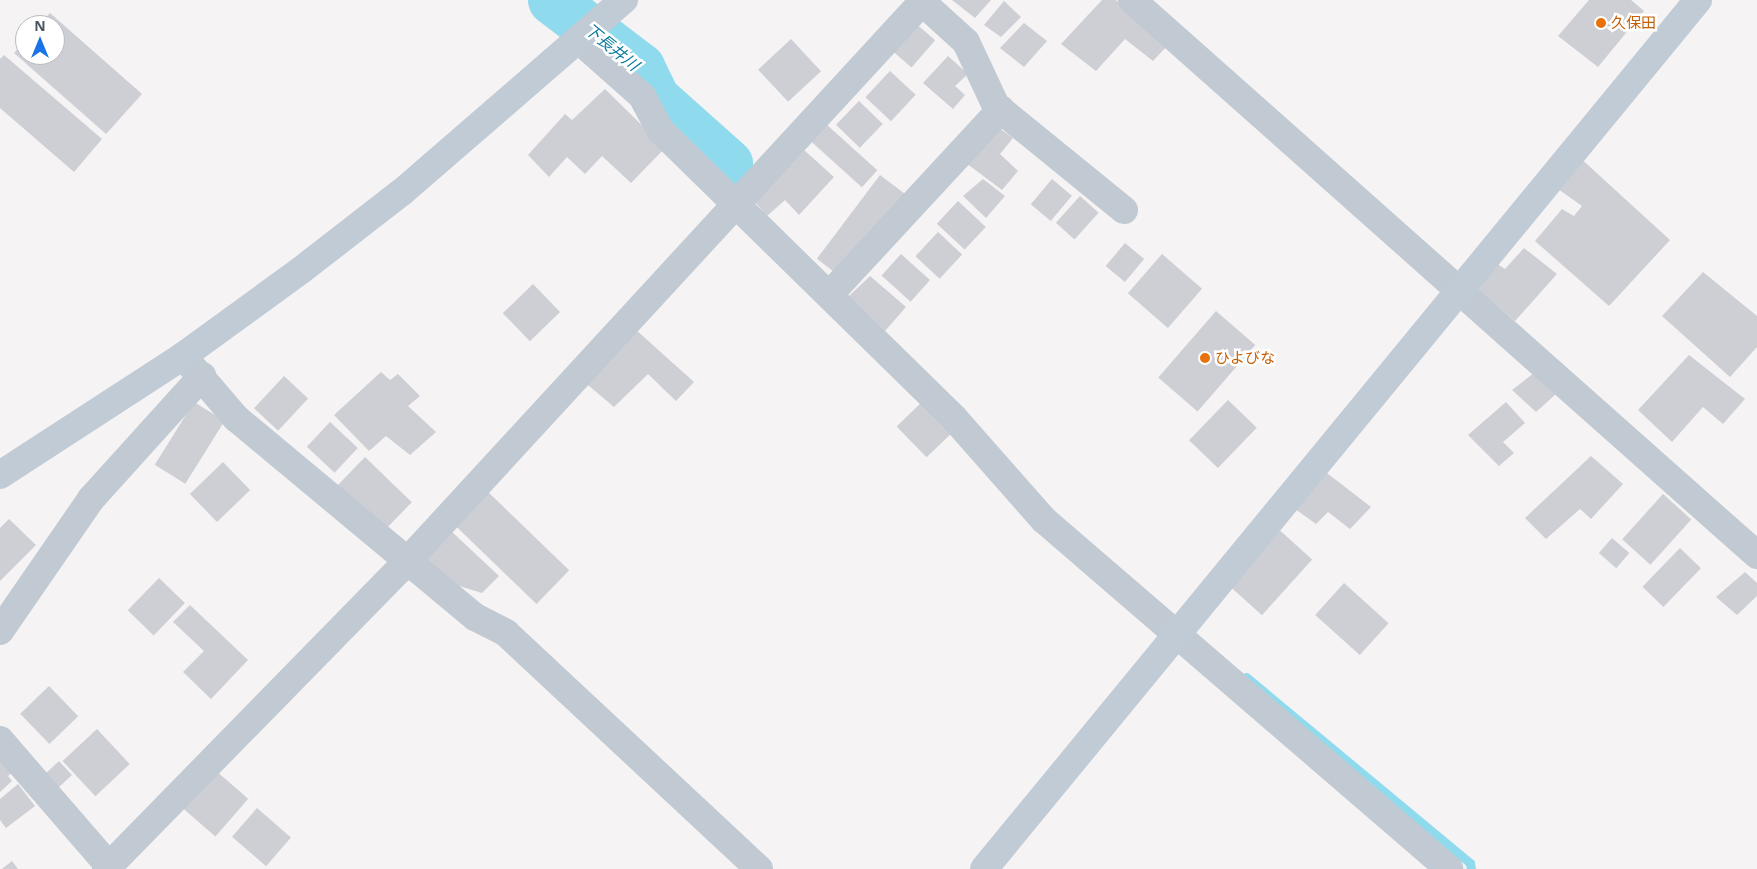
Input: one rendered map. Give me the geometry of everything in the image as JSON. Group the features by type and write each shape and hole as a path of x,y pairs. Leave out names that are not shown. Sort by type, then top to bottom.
{"street":[{"path":"0,475 183,356 402,192 580,41 624,0"},
{"path":"1132,0 1460,289 1757,555"},
{"path":"984,869 1698,0"},
{"path":"0,740 108,868 406,562 923,1 966,42 1001,110 1124,210"},
{"path":"580,41 642,96 660,130 737,203 987,453 1044,520 1449,869"},
{"path":"829,295 1001,110"},
{"path":"183,356 236,418 406,562 475,617 506,633 759,869"},
{"path":"0,632 91,499 202,376"}],"building":[{"path":"952,0 991,0 975,18"},
{"path":"1102,0 1116,0 1169,44 1153,61 1125,39 1096,71 1061,44"},
{"name":"久保田","path":"1589,0 1631,0 1644,11 1598,67 1558,36"},
{"path":"1004,1 1021,17 1001,37 984,25"},
{"path":"914,22 935,40 912,68 890,49"},
{"path":"1024,23 1047,41 1024,67 1000,48"},
{"path":"65,26 142,94 106,134 28,65 65,65"},
{"path":"791,39 821,71 788,102 758,70"},
{"path":"4,55 102,139 74,172 0,108 0,59"},
{"path":"948,56 968,74 955,86 965,95 953,109 923,83"},
{"path":"890,71 916,95 891,121 865,97"},
{"path":"605,89 665,148 631,183 602,156 585,174 567,157 549,177 528,155 565,114 572,120"},
{"path":"859,101 883,124 860,148 836,125"},
{"path":"826,124 877,170 862,187 811,141"},
{"path":"996,126 1013,138 1000,154 1018,171 1002,190 966,163"},
{"path":"804,150 834,177 799,215 785,200 767,216 755,202"},
{"path":"1577,155 1670,240 1609,306 1535,241 1562,209 1574,216 1582,206 1551,184"},
{"path":"880,175 909,197 846,281 817,259"},
{"path":"983,179 1005,196 986,218 963,196"},
{"path":"1052,179 1072,196 1051,221 1031,204"},
{"path":"1080,196 1099,213 1074,239 1056,223"},
{"path":"958,201 986,227 965,250 937,224"},
{"path":"938,232 962,255 940,279 915,256"},
{"path":"1125,243 1144,259 1125,282 1106,266"},
{"path":"1524,248 1557,274 1515,321 1474,286 1494,262 1505,269"},
{"path":"901,254 930,280 911,302 882,276"},
{"path":"1162,254 1202,289 1168,328 1128,293"},
{"path":"1703,272 1757,316 1757,347 1730,377 1662,316"},
{"path":"870,276 906,307 885,331 849,296"},
{"path":"533,284 560,312 530,341 503,313"},
{"path":"1216,311 1255,345 1198,412 1158,377"},
{"path":"635,329 694,382 676,401 648,374 614,407 582,380"},
{"path":"1689,355 1745,399 1723,424 1703,407 1672,442 1638,410"},
{"path":"381,372 390,380 398,374 420,396 408,406 436,432 410,455 386,436 369,451 334,415"},
{"path":"1534,373 1556,394 1536,412 1512,390"},
{"path":"284,376 308,399 278,431 254,408"},
{"path":"924,400 954,431 927,457 897,426"},
{"path":"1228,400 1257,428 1218,468 1189,440"},
{"path":"194,402 225,421 185,484 155,465"},
{"path":"1506,402 1525,423 1503,442 1514,453 1499,466 1468,435"},
{"path":"330,422 358,448 335,473 307,447"},
{"path":"1591,456 1623,484 1591,519 1580,509 1546,539 1525,518"},
{"path":"365,457 412,502 384,531 337,486"},
{"path":"223,462 250,490 217,522 190,494"},
{"path":"1323,470 1371,507 1350,529 1328,512 1316,524 1291,506"},
{"path":"485,489 569,570 537,604 452,523"},
{"path":"1663,494 1691,519 1650,565 1622,539"},
{"path":"9,519 36,545 0,581 0,528"},
{"path":"1275,526 1312,559 1262,615 1225,582"},
{"path":"450,530 499,576 482,593 456,585 422,557"},
{"path":"1612,538 1629,553 1616,568 1599,553"},
{"path":"1680,548 1701,568 1663,607 1642,587"},
{"path":"1745,572 1757,583 1757,596 1737,615 1716,597"},
{"path":"159,578 185,603 154,635 128,610"},
{"path":"1344,583 1389,623 1360,655 1315,615"},
{"path":"190,605 248,660 211,699 183,672 204,651 173,622"},
{"path":"49,686 78,716 49,744 20,714"},
{"path":"97,729 130,764 95,796 63,761"},
{"path":"0,756 14,771 8,776 12,781 0,792"},
{"path":"59,761 72,775 56,790 43,776"},
{"path":"215,770 248,799 215,837 182,808"},
{"path":"18,784 35,806 6,828 0,820 0,799"},
{"path":"257,808 291,838 266,866 232,837"},
{"path":"12,861 18,869 2,869"}],"waterway":[{"name":"下長井川","path":"552,0 640,67 655,98 728,163"},
{"path":"1246,677 1470,863 1471,869"}],"place":[{"name":"久保田","path":"1601,23"},
{"name":"ひよびな","path":"1205,358"}]}
